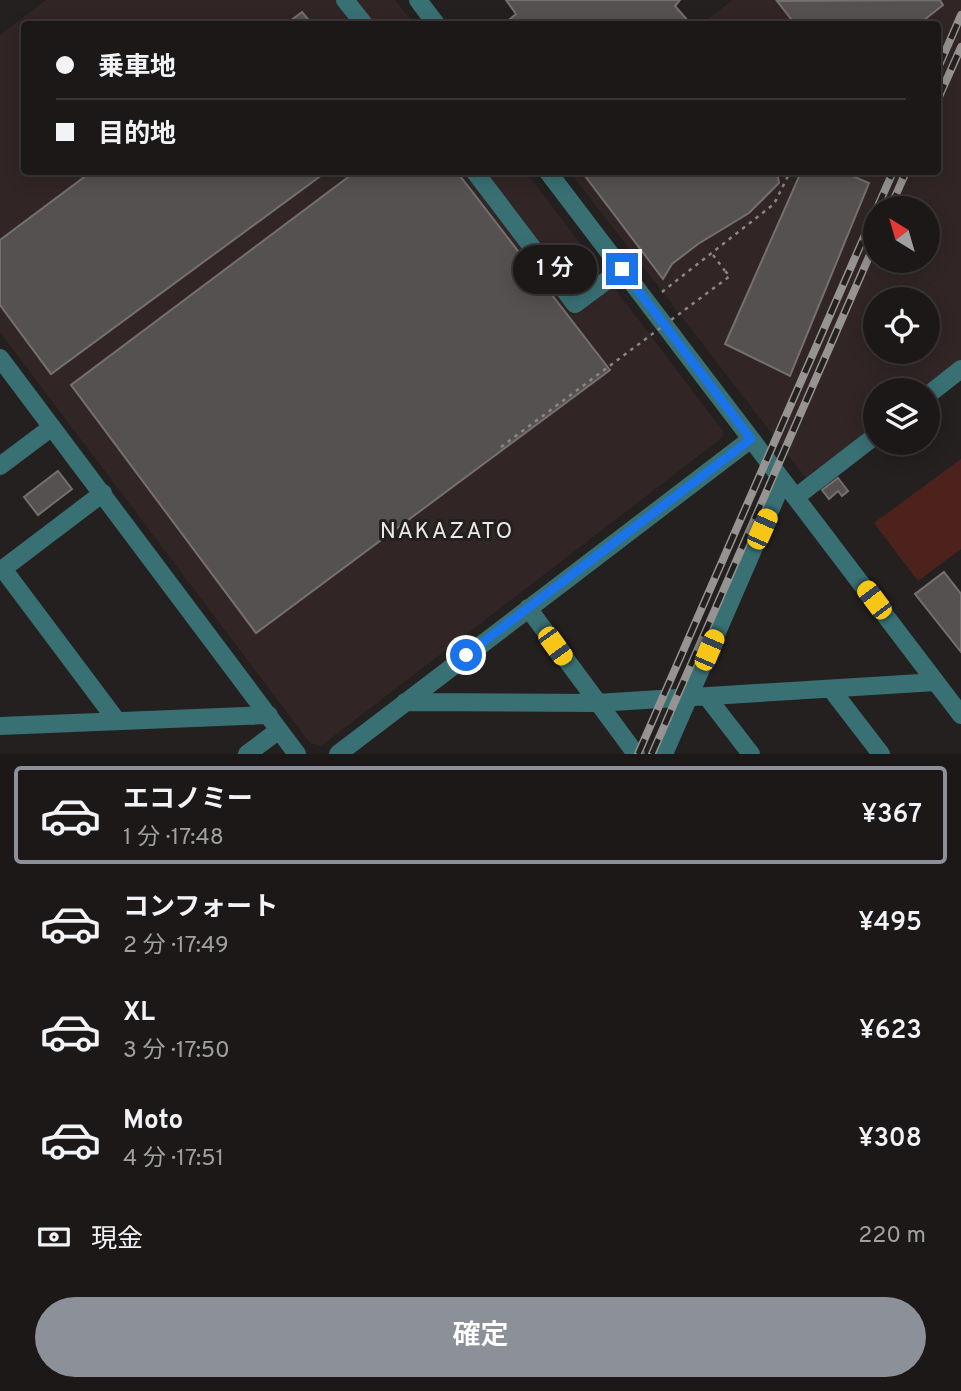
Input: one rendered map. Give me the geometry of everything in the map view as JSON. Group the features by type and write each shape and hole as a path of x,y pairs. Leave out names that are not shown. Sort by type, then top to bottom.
{"street":[{"path":"345,0 362,21"},
{"path":"418,0 434,21"},
{"path":"477,175 575,304 622,269"},
{"path":"550,175 961,715"},
{"path":"0,358 297,754"},
{"path":"940,386 961,369"},
{"path":"0,466 51,427"},
{"path":"338,754 751,439"},
{"path":"796,497 863,445"},
{"path":"664,754 783,481"},
{"path":"103,493 1,570 117,721"},
{"path":"527,608 632,752"},
{"path":"405,702 596,704 936,682"},
{"path":"831,689 881,754"},
{"path":"707,697 751,754"},
{"path":"0,726 269,715"},
{"path":"247,754 279,730"}],"path":[{"path":"660,294 775,204 789,175"},
{"path":"501,447 730,276 713,254"}],"shaded area":[{"path":"46,0 395,0 412,21 21,21 21,175 528,175 723,431 723,437 321,746 310,743 0,332 0,35"},
{"path":"733,0 961,0 961,380 940,397 940,378 863,378 863,453 816,491 572,175 941,175 941,21 705,21"},
{"path":"961,459 961,549 918,581 874,523"}],"building":[{"path":"506,0 680,0 675,6 688,21 508,21 516,14"},
{"path":"940,0 943,5 923,21 793,21 777,1"},
{"path":"302,12 310,21 290,21"},
{"path":"87,175 322,175 51,374 0,305 0,240"},
{"path":"351,175 459,175 610,370 256,633 71,385"},
{"path":"584,175 778,175 779,183 749,213 698,244 672,264 663,279"},
{"path":"800,175 850,175 869,183 790,376 725,344"},
{"path":"58,471 72,489 38,515 24,497"},
{"path":"838,478 848,491 842,496 838,491 829,499 822,490"},
{"path":"944,572 961,594 961,652 915,594"}],"railway":[{"path":"941,61 961,15"},
{"path":"941,92 961,47"},
{"path":"882,196 892,175"},
{"path":"895,196 905,175"},
{"path":"638,754 863,239"},
{"path":"652,754 863,270"}],"district":[{"name":"NAKAZATO","path":"447,530"}],"route":[{"path":"466,655 751,439 622,269"}]}
